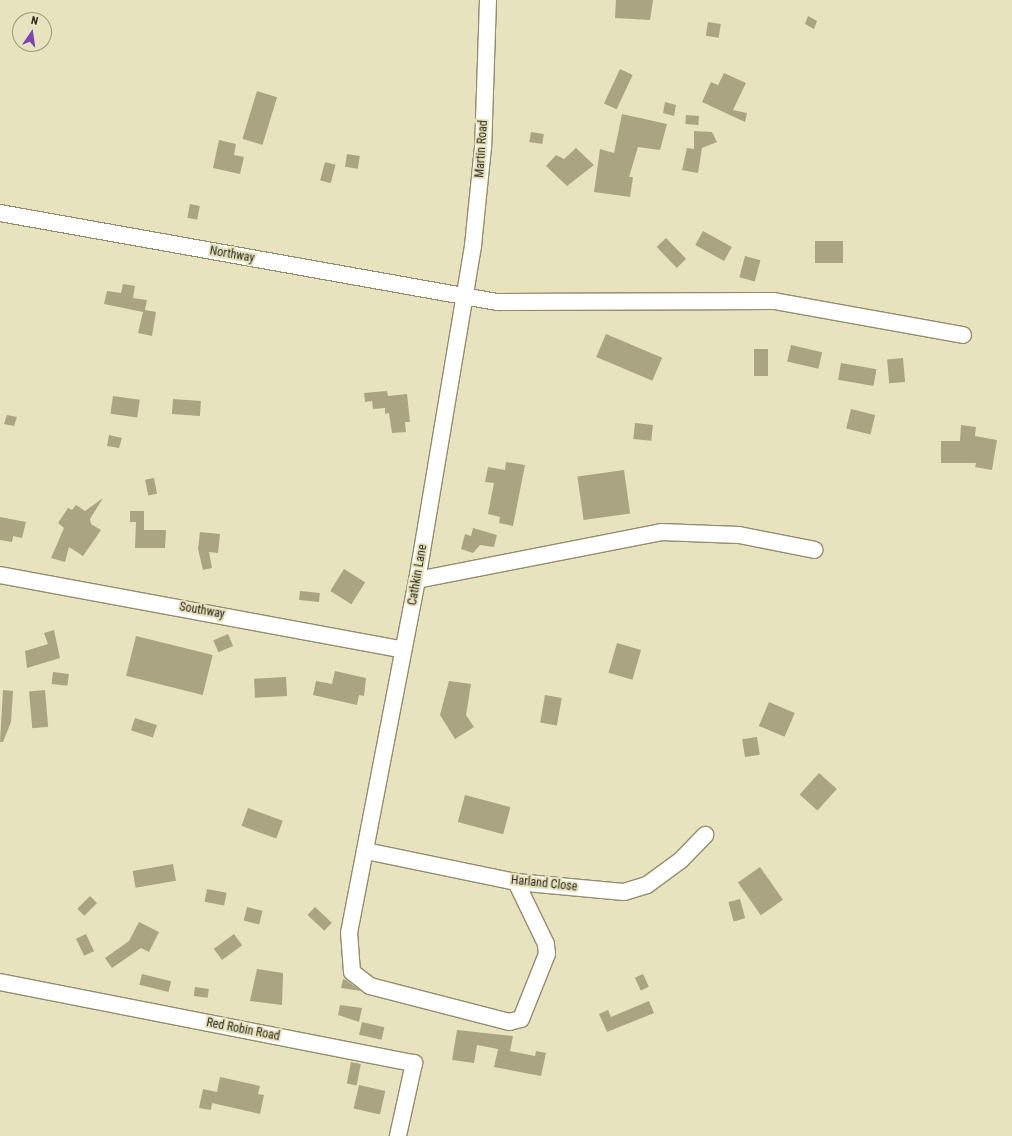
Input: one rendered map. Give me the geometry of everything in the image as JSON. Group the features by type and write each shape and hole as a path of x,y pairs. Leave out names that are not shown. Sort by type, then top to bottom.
{"street":[{"name":"Martin Road","path":"464,297 483,147 488,0"},
{"name":"Northway","path":"0,213 464,297 519,302 774,301 963,335"},
{"name":"Cathkin Lane","path":"464,297 417,580 347,946 350,966 356,978 370,986 509,1022 526,1015 547,954 546,944 516,882"},
{"path":"417,580 661,532 739,535 815,550"},
{"name":"Southway","path":"0,575 404,650"},
{"name":"Harland Close","path":"366,851 516,882 631,891 647,885 681,860 705,835"},
{"name":"Red Robin Road","path":"0,982 414,1063 398,1136"}],"building":[{"path":"616,0 653,0 650,20 615,18"},
{"path":"808,16 817,21 814,29 805,24"},
{"path":"708,22 721,24 719,38 706,36"},
{"path":"620,69 633,75 617,109 604,103"},
{"path":"724,73 746,83 733,110 747,113 745,122 702,102 711,82 718,85"},
{"path":"257,91 277,97 262,145 242,139"},
{"path":"665,102 676,105 674,116 663,113"},
{"path":"622,114 667,124 660,150 638,147 629,177 633,177 630,197 594,192 600,149 614,153"},
{"path":"686,115 699,116 698,125 685,124"},
{"path":"694,131 712,132 717,142 702,148 698,173 682,170 687,148 694,149"},
{"path":"531,132 544,134 542,144 529,142"},
{"path":"219,140 236,144 234,155 244,157 240,174 213,168"},
{"path":"576,148 594,165 567,186 546,166 556,155 564,159"},
{"path":"347,154 360,156 358,169 345,167"},
{"path":"325,162 336,165 331,183 320,180"},
{"path":"190,204 200,206 197,220 187,218"},
{"path":"703,231 732,247 724,261 695,245"},
{"path":"666,238 686,259 677,268 657,247"},
{"path":"815,241 843,241 843,263 815,263"},
{"path":"745,256 760,260 755,281 739,277"},
{"path":"123,284 135,286 133,298 147,300 145,310 156,312 152,336 138,333 143,312 104,304 107,291 121,293"},
{"path":"606,334 662,358 652,381 596,357"},
{"path":"791,345 822,352 818,369 787,362"},
{"path":"754,349 768,349 768,376 754,376"},
{"path":"903,358 905,382 889,383 887,359"},
{"path":"841,363 876,369 874,386 838,380"},
{"path":"387,391 388,396 407,394 410,422 405,422 406,432 392,433 389,413 385,414 385,408 373,409 372,401 365,402 364,393"},
{"path":"113,396 140,400 137,418 110,414"},
{"path":"173,399 201,401 200,416 172,414"},
{"path":"851,409 875,415 870,434 846,428"},
{"path":"7,415 17,417 14,426 4,424"},
{"path":"635,423 653,425 651,441 633,439"},
{"path":"961,425 976,427 975,436 997,440 992,470 975,467 976,463 941,463 941,441 960,441"},
{"path":"109,435 122,438 119,448 107,446"},
{"path":"506,462 525,465 513,526 499,523 500,517 488,514 494,483 485,482 488,467 505,470"},
{"path":"624,470 630,514 584,520 577,477"},
{"path":"154,478 157,494 148,495 145,480"},
{"path":"103,498 90,519 91,524 101,530 83,556 69,547 65,562 51,558 64,528 58,523 68,508 72,510 76,505 85,511"},
{"path":"130,511 144,511 144,530 166,530 165,548 135,548 136,522 130,522"},
{"path":"0,517 26,522 22,538 13,536 12,542 0,540"},
{"path":"473,528 497,535 494,547 480,545 473,553 461,549 465,534 471,536"},
{"path":"200,532 220,534 218,553 209,552 212,568 203,570 198,549"},
{"path":"344,569 365,582 351,604 330,591"},
{"path":"300,591 320,593 319,602 299,600"},
{"path":"54,630 60,658 27,668 25,651 48,644 44,633"},
{"path":"228,634 233,646 218,652 213,640"},
{"path":"136,636 213,655 203,695 126,676"},
{"path":"617,643 641,650 632,680 608,673"},
{"path":"335,671 366,678 364,696 359,695 357,705 313,695 316,681 332,684"},
{"path":"53,672 69,674 67,686 52,684"},
{"path":"286,677 287,696 255,698 254,679"},
{"path":"449,681 471,684 466,715 474,727 455,739 440,715"},
{"path":"3,690 13,691 11,722 3,742 0,742"},
{"path":"45,690 48,727 32,728 29,691"},
{"path":"545,695 562,698 557,726 540,723"},
{"path":"769,702 795,713 785,737 759,726"},
{"path":"135,718 157,725 153,737 131,730"},
{"path":"757,737 760,755 745,757 742,739"},
{"path":"819,773 837,789 817,811 800,795"},
{"path":"465,795 510,807 503,834 458,822"},
{"path":"248,808 283,821 276,839 242,826"},
{"path":"173,864 176,881 136,888 133,871"},
{"path":"760,867 783,900 761,915 738,882"},
{"path":"207,889 227,893 224,906 205,902"},
{"path":"90,896 97,903 84,916 77,909"},
{"path":"740,899 745,918 734,921 728,902"},
{"path":"247,907 263,911 259,924 244,921"},
{"path":"315,907 332,923 324,931 307,915"},
{"path":"139,922 159,932 149,952 141,948 112,968 105,958 129,941"},
{"path":"86,934 94,951 84,956 76,939"},
{"path":"234,934 242,945 222,960 214,949"},
{"path":"257,969 283,973 282,1005 250,1001"},
{"path":"142,974 171,981 168,992 139,985"},
{"path":"643,974 649,987 641,990 635,978"},
{"path":"343,979 346,980 361,991 341,988"},
{"path":"195,987 209,989 208,998 194,996"},
{"path":"649,1001 654,1013 607,1032 599,1014 608,1010 611,1017"},
{"path":"340,1005 362,1008 359,1022 338,1015"},
{"path":"362,1022 384,1027 381,1040 359,1035"},
{"path":"457,1030 513,1036 510,1051 535,1056 536,1051 546,1053 541,1076 494,1067 498,1049 477,1045 474,1063 452,1060"},
{"path":"351,1062 361,1064 357,1086 347,1084"},
{"path":"220,1077 260,1086 258,1094 264,1095 260,1114 212,1103 211,1110 199,1108 203,1089 217,1092"},
{"path":"359,1085 385,1091 380,1114 354,1108"}]}
